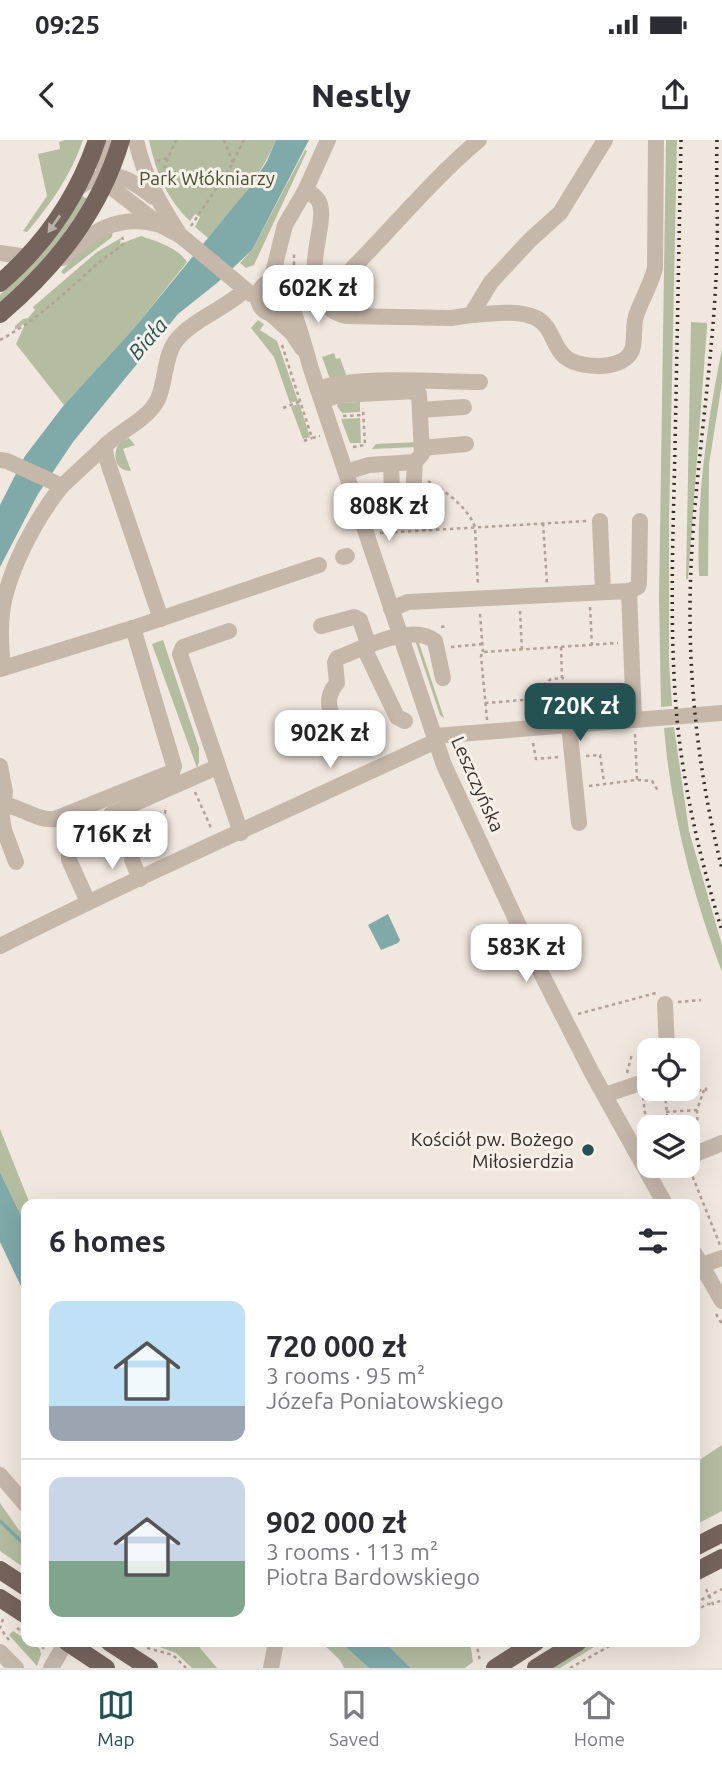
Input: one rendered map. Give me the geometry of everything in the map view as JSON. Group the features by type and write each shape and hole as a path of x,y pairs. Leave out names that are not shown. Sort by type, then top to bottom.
{"main road":[{"path":"0,284 28,257 57,220 76,189 97,140"},
{"path":"0,314 51,266 92,210 108,177 121,140"},
{"path":"700,1544 722,1533"},
{"path":"700,1569 722,1558"},
{"path":"0,1570 21,1584"},
{"path":"0,1598 21,1612"},
{"path":"74,1647 106,1668"},
{"path":"117,1647 149,1668"},
{"path":"487,1665 525,1647"},
{"path":"536,1668 570,1647"}],"street":[{"path":"76,189 91,181 108,177 103,161 103,140"},
{"name":"Leszczyńska","path":"136,140 145,175 157,201 186,240"},
{"path":"268,282 277,281 292,288 287,311 276,315 265,308 259,292 268,282 281,237 328,140"},
{"path":"322,298 451,164 479,140"},
{"path":"471,315 491,282 560,213 605,140"},
{"path":"305,191 314,196 322,209 314,279 322,298 335,313 346,316 451,318 513,313 533,317 550,329 557,347 567,359 579,364 607,365 619,363 633,348 636,314 655,268 656,140"},
{"name":"Leszczyńska","path":"157,201 127,178 108,177 111,187 160,225 186,240 245,289 292,333 307,356 351,471 391,609 444,765 539,968 637,1153"},
{"name":"Leszczyńska","path":"292,215 286,259 307,356"},
{"name":"Leszczyńska","path":"51,266 103,228 132,220 160,225"},
{"path":"0,253 28,257"},
{"name":"Leszczyńska","path":"228,276 268,282"},
{"path":"245,289 233,301 192,327 175,342 153,407 56,483 13,571 7,589 0,635 1,668 161,619 319,565"},
{"path":"324,395 335,384 480,382"},
{"path":"324,395 416,391 419,394 415,496 392,496 391,464"},
{"path":"420,410 464,407"},
{"path":"351,471 369,465 417,463 466,444"},
{"path":"105,446 106,457 161,619"},
{"path":"0,460 56,483"},
{"path":"596,593 600,521"},
{"path":"391,609 408,603 629,591 638,587 639,583 640,521"},
{"path":"629,591 635,724"},
{"path":"321,626 354,617 359,620 366,647 397,717 405,720"},
{"path":"2,804 37,817 55,818 172,772 174,766 133,628"},
{"path":"229,631 180,650 241,833"},
{"path":"340,732 328,707 329,693 337,678 337,658 400,635 423,634 435,641 443,678"},
{"path":"0,946 435,739 569,725 635,724 722,713"},
{"path":"569,725 579,823"},
{"path":"0,766 5,792 2,804 4,830 16,862"},
{"path":"123,841 111,814 217,767"},
{"path":"76,845 69,853 69,860 88,902"},
{"path":"132,860 140,879"},
{"path":"665,1004 666,1038"},
{"path":"605,1096 637,1091"},
{"path":"700,1153 722,1143"},
{"name":"Leszczyńska","path":"651,1178 663,1199"},
{"path":"700,1259 722,1258"},
{"path":"700,1262 722,1301"},
{"path":"0,1475 21,1499"},
{"path":"51,1668 64,1647"},
{"path":"271,1668 275,1647"},
{"path":"1,1654 16,1668"}],"path":[{"path":"159,181 176,140"},
{"path":"224,140 233,163"},
{"path":"192,223 233,163 244,140"},
{"path":"152,161 168,158"},
{"path":"0,340 26,326 120,247 124,243 121,234"},
{"path":"292,288 294,246"},
{"path":"324,395 338,416 364,412 365,445 348,448 351,471"},
{"path":"283,408 301,401"},
{"path":"304,441 312,438"},
{"path":"417,463 431,482 460,505 475,527 487,723"},
{"path":"415,496 425,505 426,530"},
{"path":"381,544 377,533 600,521"},
{"path":"543,523 547,596"},
{"path":"592,645 596,593"},
{"path":"519,597 522,650"},
{"path":"484,652 632,643"},
{"path":"438,648 482,644"},
{"path":"485,703 524,700 551,678 563,678 561,647"},
{"path":"635,724 637,779"},
{"path":"533,735 536,759 600,755 604,782"},
{"path":"576,787 637,779 652,781 659,792"},
{"path":"191,782 212,831"},
{"path":"575,1015 657,993 656,987"},
{"path":"665,1004 701,1000"},
{"path":"700,1089 705,1088 700,1100"},
{"path":"665,1101 666,1115"},
{"path":"695,1115 700,1101"},
{"path":"666,1112 696,1110"},
{"path":"698,1178 722,1251"},
{"path":"706,1589 713,1604"},
{"path":"700,1600 722,1589"},
{"path":"700,1608 722,1600"},
{"path":"146,1647 173,1655 186,1668"},
{"path":"478,1647 487,1665"},
{"path":"570,1668 608,1647"}],"green space":[{"path":"83,140 60,189 27,232 23,231 47,196 38,154 60,149 59,142"},
{"name":"Park Włókniarzy","path":"149,140 276,140 254,180 208,238 195,227 200,217 195,214 190,221 168,194"},
{"path":"666,140 677,140 669,520 669,662 672,706 661,707 659,599"},
{"path":"305,150 307,151 254,265 246,268 240,263 252,250"},
{"path":"82,196 88,199 58,241 25,280 0,304 0,295 45,250"},
{"path":"113,229 112,237 64,274 61,272 79,251"},
{"path":"141,236 173,249 187,262 135,327 64,405 16,344 26,322 15,330 15,326 28,318 35,310 33,307 97,252 121,238 120,244"},
{"path":"258,320 264,324 260,330 277,341 298,401 290,403 274,357 251,328"},
{"path":"691,322 707,323 707,327 686,579"},
{"path":"722,349 722,383 709,464 708,576 699,576 699,519 704,462"},
{"path":"334,353 336,359 340,358 347,377 330,379 322,357"},
{"path":"360,402 360,412 342,413 337,406 338,403"},
{"path":"299,403 310,437 303,439 291,407"},
{"path":"360,418 361,443 350,443 341,419"},
{"path":"129,438 135,445 123,449 131,471 121,468 116,461 119,443"},
{"path":"417,442 417,447 372,449 376,444"},
{"path":"417,637 444,718 440,715 415,640"},
{"path":"163,640 199,748 197,768 152,644"},
{"path":"674,727 689,831 722,945 722,972 692,882 678,822 664,728"},
{"path":"0,1129 28,1199 21,1199 21,1216 0,1172"},
{"path":"722,1445 722,1511 700,1522 700,1460"},
{"path":"0,1503 21,1532 21,1566 0,1551"},
{"path":"13,1631 21,1636 21,1647 40,1649 37,1666 9,1635"},
{"path":"160,1647 199,1647 217,1668 192,1668 176,1653"},
{"path":"326,1647 346,1647 369,1668 344,1668 340,1660"},
{"path":"390,1647 471,1647 473,1662 465,1668 411,1668"},
{"path":"584,1647 594,1647 560,1668 550,1668"}],"water":[{"name":"Biała","path":"276,140 309,140 252,250 178,314 73,442 38,494 0,567 0,505 25,456 64,405 135,327 253,183"},
{"path":"388,914 400,940 381,950 368,925"},
{"path":"0,1172 21,1216 21,1286 0,1242"},
{"path":"346,1647 390,1647 411,1668 369,1668"}],"waterway":[{"path":"0,1521 21,1541"}],"railway":[{"path":"681,140 672,617 675,685 680,746 689,800 700,853 722,931"},
{"path":"717,140 715,297 694,522 690,612 698,742 722,869"}],"place":[{"name":"Kościół pw. Bożego Miłosierdzia","path":"588,1150"}]}
